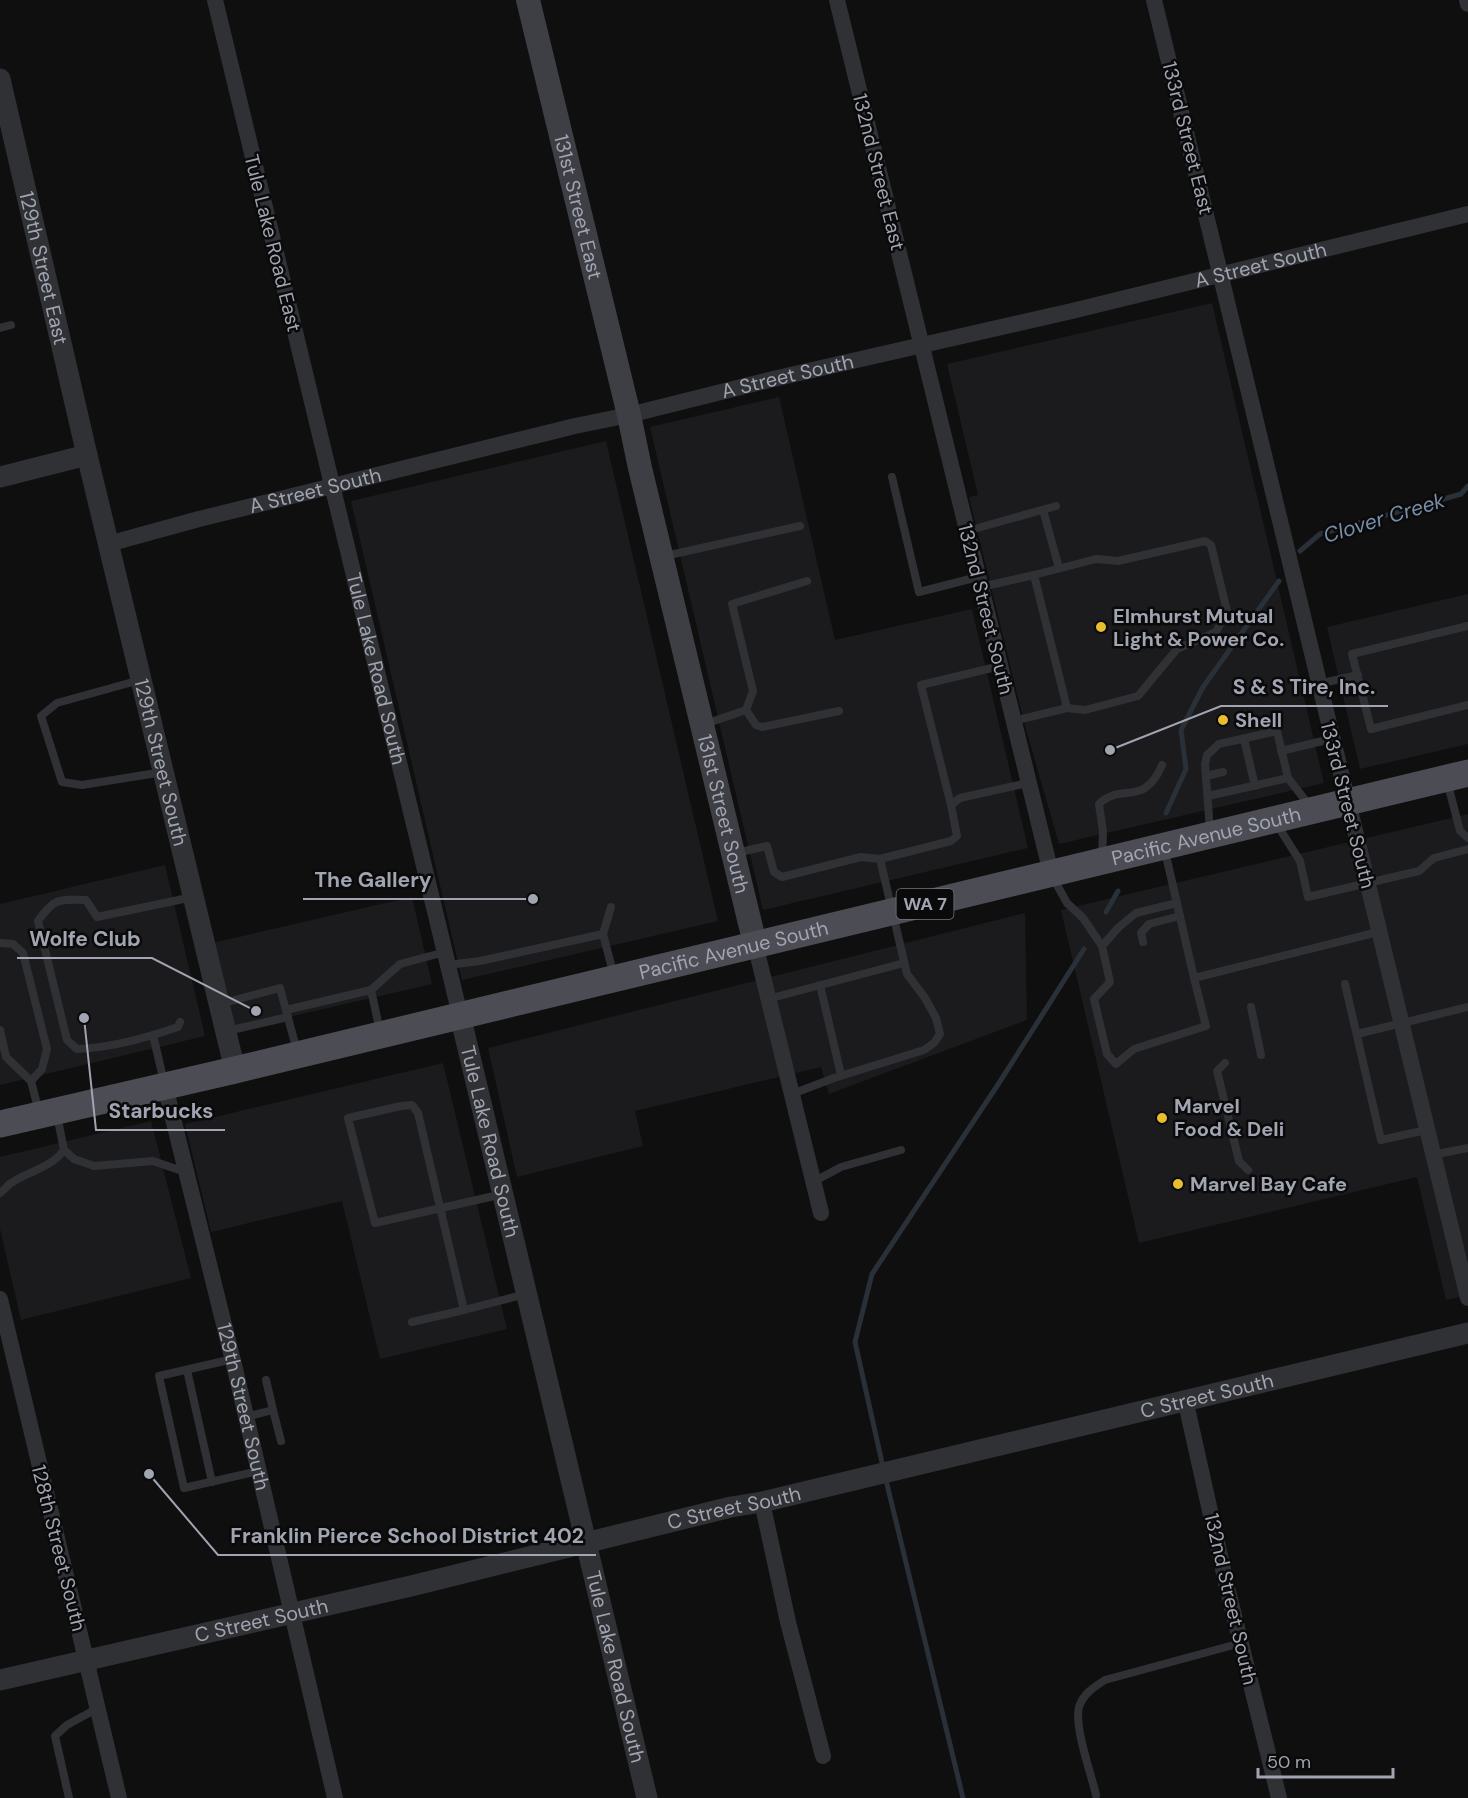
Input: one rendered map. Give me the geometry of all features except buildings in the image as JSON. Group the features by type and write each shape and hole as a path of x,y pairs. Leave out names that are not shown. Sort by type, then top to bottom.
{"main road":[{"name":"131st Street East","path":"528,0 629,415"},
{"name":"131st Street South","path":"629,415 755,944"},
{"name":"Pacific Avenue South","path":"0,1125 1457,776"}],"street":[{"name":"Tule Lake Road East","path":"215,0 332,487"},
{"name":"132nd Street East","path":"837,0 921,345"},
{"name":"133rd Street East","path":"1154,0 1221,276"},
{"name":"129th Street East","path":"0,79 87,455"},
{"name":"A Street South","path":"108,544 575,426 1221,276 1468,214"},
{"name":"133rd Street South","path":"1221,276 1468,1298"},
{"name":"132nd Street South","path":"921,345 1051,873"},
{"path":"0,477 87,455"},
{"name":"129th Street South","path":"87,455 235,1070"},
{"name":"Tule Lake Road South","path":"332,487 647,1798"},
{"name":"131st Street South","path":"755,944 821,1213"},
{"name":"129th Street South","path":"165,1086 233,1359 335,1798"},
{"name":"128th Street South","path":"0,1299 119,1798"},
{"name":"C Street South","path":"0,1680 293,1614 731,1507 762,1502 1468,1333"},
{"name":"132nd Street South","path":"1185,1399 1279,1798"},
{"path":"762,1502 788,1622 823,1756"}],"lane":[{"path":"0,328 11,325"},
{"path":"892,477 919,592 1034,575 1096,559 1118,561 1205,541 1211,545 1227,612 1216,632 1177,648 1138,696 1085,710 1067,708 1013,721"},
{"path":"967,531 1056,506"},
{"path":"1043,510 1059,568"},
{"path":"661,556 800,526"},
{"path":"1034,575 1067,708"},
{"path":"702,726 746,710 753,691 732,604 807,581"},
{"path":"1468,626 1353,654 1371,729 1468,705"},
{"path":"733,854 767,846 774,872 782,877 861,857 880,859 951,841 957,836 921,685 1000,666"},
{"path":"1318,684 1358,675"},
{"path":"141,680 57,703 41,716 62,782 82,785 163,772"},
{"path":"746,710 756,725 762,728 839,711"},
{"path":"1211,835 1206,776 1207,755 1219,744 1277,731 1288,778 1314,810"},
{"path":"1281,751 1331,738"},
{"path":"1244,739 1247,765 1255,786"},
{"path":"1101,861 1103,832 1099,804 1111,797 1145,789 1155,781 1162,765"},
{"path":"1206,776 1223,772"},
{"path":"1457,776 1460,831 1468,838"},
{"path":"1208,796 1288,778"},
{"path":"951,805 960,798 1028,783"},
{"path":"1274,820 1300,861 1308,897 1419,871 1434,858 1468,849"},
{"path":"1051,873 1067,903 1083,918 1102,946 1110,982 1094,999 1107,1054 1116,1064 1134,1049 1206,1026 1164,846"},
{"path":"792,1094 842,1075 924,1050 934,1043 940,1034 936,1018 925,998 907,974 880,859"},
{"path":"180,1022 178,1027 153,1035 94,1049 77,1049 67,1040 38,921 46,910 60,899 86,900 97,917 193,897"},
{"path":"1102,946 1136,913 1177,903"},
{"path":"611,907 603,934 615,978"},
{"path":"1143,942 1141,933 1149,924 1180,916"},
{"path":"1194,978 1378,932"},
{"path":"226,1032 371,990 400,964 447,958 480,961 603,934"},
{"path":"0,943 13,944 23,953 47,1049 42,1069 31,1081"},
{"path":"768,999 904,963"},
{"path":"1345,984 1381,1140 1426,1130"},
{"path":"820,985 842,1075"},
{"path":"219,1004 280,988 297,1055"},
{"path":"371,990 381,1034"},
{"path":"1251,1007 1261,1055"},
{"path":"1357,1034 1468,1007"},
{"path":"0,1030 6,1056 31,1081 64,1150 74,1159 94,1166 153,1161 187,1173"},
{"path":"153,1035 165,1086"},
{"path":"1225,1063 1217,1071 1239,1161 1248,1170"},
{"path":"464,1310 441,1208 418,1113 412,1105 348,1119 375,1223 441,1208 503,1194"},
{"path":"1432,1155 1468,1148"},
{"path":"0,1193 10,1184 47,1166 64,1150"},
{"path":"813,1182 841,1167 901,1150"},
{"path":"412,1322 526,1294"},
{"path":"233,1359 159,1376 184,1488 259,1471"},
{"path":"187,1370 212,1482"},
{"path":"266,1380 281,1441"},
{"path":"246,1417 273,1410"},
{"path":"1096,1794 1078,1724 1080,1706 1089,1690 1105,1680 1241,1643"},
{"path":"69,1798 55,1736 67,1725 98,1708"}],"shaded area":[{"path":"1212,303 1324,783 1059,844 1025,726 969,497 978,495 947,364"},
{"path":"779,397 835,640 972,609 1028,848 763,910 650,427"},
{"path":"606,441 718,921 462,980 351,501"},
{"path":"1468,594 1468,744 1360,769 1327,627"},
{"path":"1468,814 1468,1295 1446,1300 1417,1177 1139,1243 1061,910"},
{"path":"165,865 205,1036 0,1085 0,904"},
{"path":"412,897 432,984 232,1030 212,943"},
{"path":"1025,913 1027,1020 829,1094 821,1067 635,1111 643,1146 517,1177 488,1048"},
{"path":"443,1063 507,1329 380,1359 342,1201 211,1232 185,1124"},
{"path":"151,1121 191,1278 21,1320 0,1229 0,1157"}],"waterway":[{"name":"Clover Creek","path":"1300,551 1320,534 1461,494 1468,486"},
{"name":"Clover Creek","path":"1166,813 1186,769 1181,730 1203,687 1279,581"},
{"path":"1106,912 1118,891"},
{"path":"883,1467 855,1342 872,1274 999,1083 1084,949"},
{"path":"885,1476 963,1798"}],"place":[{"name":"Elmhurst Mutual Light & Power Co.","path":"1101,627"},
{"name":"Shell","path":"1223,720"},
{"name":"S & S Tire, Inc.","path":"1110,750"},
{"name":"The Gallery","path":"533,899"},
{"name":"Wolfe Club","path":"256,1011"},
{"name":"Starbucks","path":"84,1018"},
{"name":"Marvel Food & Deli","path":"1162,1118"},
{"name":"Marvel Bay Cafe","path":"1178,1184"},
{"name":"Franklin Pierce School District 402","path":"149,1474"}]}
